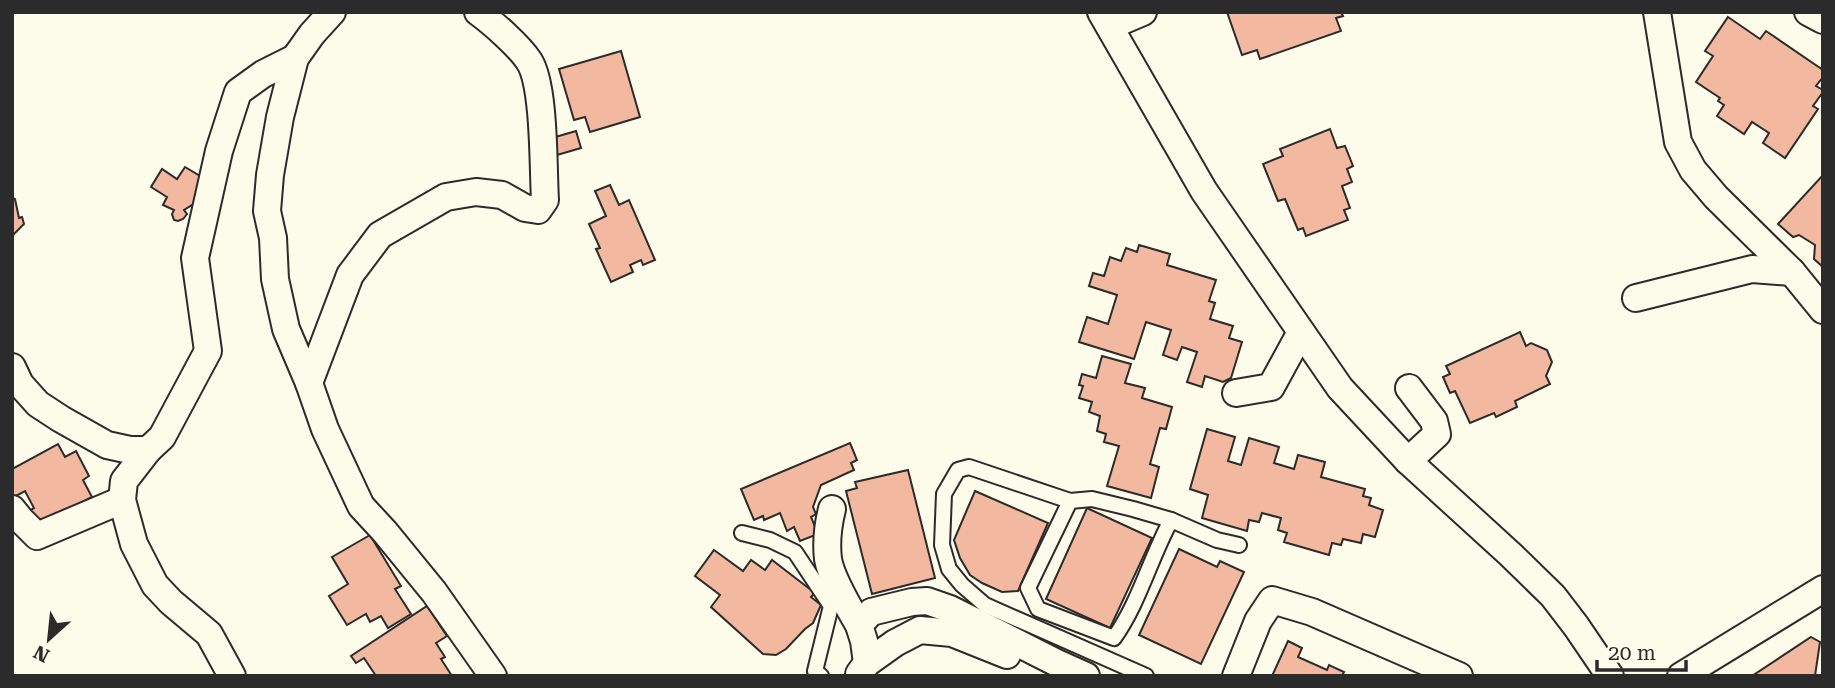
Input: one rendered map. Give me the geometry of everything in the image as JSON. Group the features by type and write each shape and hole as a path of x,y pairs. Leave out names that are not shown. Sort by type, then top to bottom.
{"street":[{"path":"332,12 295,58 270,175 267,211 273,238 275,279 286,329 325,429 361,506 434,592 488,674"},
{"path":"309,383 349,275 380,235 446,197 476,192 502,195 525,208 538,210 545,200 540,89 530,62 491,21 478,12"},
{"path":"1143,12 1105,19 1204,191 1340,388 1408,460 1553,596 1577,626 1610,676"},
{"path":"1657,12 1678,142 1693,170 1792,272 1823,310"},
{"path":"1808,12 1823,20"},
{"path":"232,676 209,634 155,585 134,544 122,500 124,481 162,437 208,351 195,258 219,151 238,92 263,74 295,58"},
{"path":"1636,298 1752,269 1792,272"},
{"path":"1236,393 1271,387 1301,332"},
{"path":"12,367 20,384 38,404 61,419 107,445 130,450 148,450"},
{"path":"1408,460 1437,433 1434,421 1409,388"},
{"path":"12,509 37,536 122,500"},
{"path":"832,509 827,538 828,562 859,625 864,641 863,669"},
{"path":"1681,676 1823,589"},
{"path":"1236,676 1258,621 1272,600 1312,612 1459,676"},
{"path":"859,625 871,612 927,601 950,609 1086,676"},
{"path":"863,669 895,643 920,630 952,632 1056,676"}],"lane":[{"path":"1146,676 985,605 962,585 949,569 943,545 943,494 958,470 969,467 1070,502 1091,499 1171,520 1217,540 1239,545"},
{"path":"1070,502 1028,588 1038,609 1114,638 1126,621 1159,541 1171,520"},
{"path":"742,533 770,540 795,552 831,606 815,671 821,676"}],"building":[{"path":"1227,12 1341,12 1343,16 1336,18 1341,31 1260,59 1257,50 1242,55"},
{"path":"1728,17 1760,39 1766,31 1823,70 1823,77 1816,86 1823,92 1813,106 1818,109 1785,158 1763,143 1769,133 1752,122 1744,134 1717,116 1724,105 1718,101 1720,98 1696,82 1713,56 1705,51"},
{"path":"621,51 640,117 590,132 585,117 574,120 559,69"},
{"path":"1330,129 1337,148 1345,146 1353,166 1347,169 1352,182 1342,186 1350,208 1344,210 1348,220 1306,236 1303,228 1298,230 1285,199 1278,201 1263,164 1283,156 1280,149"},
{"path":"576,131 581,148 557,155 552,138"},
{"path":"185,167 205,179 195,203 184,210 187,214 178,221 174,220 174,210 163,205 167,197 151,187 162,169 177,179"},
{"path":"1823,175 1823,267 1814,259 1815,245 1799,235 1793,237 1778,224"},
{"path":"610,185 619,205 629,200 655,260 643,265 641,260 630,265 633,272 611,282 596,249 600,248 589,224 606,216 595,191"},
{"path":"12,197 15,199 19,218 22,217 24,224 12,236"},
{"path":"1139,245 1170,254 1167,265 1216,280 1209,301 1215,303 1210,319 1233,326 1229,338 1242,342 1231,378 1223,382 1205,376 1202,387 1187,382 1197,352 1182,347 1177,360 1163,355 1171,330 1146,322 1134,359 1079,342 1087,317 1108,324 1117,295 1089,286 1093,273 1104,276 1110,257 1121,261 1126,248 1137,252"},
{"path":"1520,332 1526,346 1531,343 1547,350 1552,362 1546,376 1550,384 1515,401 1517,407 1496,417 1494,413 1470,423 1455,391 1450,393 1443,377 1450,374 1446,366"},
{"path":"1102,356 1131,364 1125,383 1145,388 1142,398 1172,407 1166,429 1160,428 1150,464 1159,467 1151,498 1107,486 1119,446 1104,442 1106,434 1097,431 1100,416 1089,412 1092,402 1079,398 1083,386 1079,385 1082,374 1096,378"},
{"path":"1207,429 1235,437 1228,461 1241,465 1249,438 1279,447 1274,463 1294,469 1298,455 1325,462 1321,477 1365,489 1363,496 1371,498 1369,505 1383,510 1375,537 1363,534 1361,543 1343,539 1341,545 1332,543 1329,555 1284,542 1287,533 1278,530 1281,518 1262,513 1259,522 1249,520 1247,531 1202,518 1208,495 1190,489"},
{"path":"850,443 857,460 851,463 854,470 821,485 813,507 816,514 811,517 818,534 800,541 794,527 787,531 780,513 764,520 763,516 754,520 741,489"},
{"path":"58,444 65,457 76,451 89,476 83,480 92,497 34,528 25,513 34,508 25,491 14,497 12,495 12,469"},
{"path":"908,470 935,578 872,594 846,491 857,488 855,482"},
{"path":"975,491 1048,523 1018,591 1002,592 982,583 970,575 960,558 954,540"},
{"path":"1087,508 1152,538 1110,628 1046,599"},
{"path":"370,535 401,586 395,589 411,614 388,628 381,616 370,622 366,614 347,625 329,596 348,584 332,557"},
{"path":"1179,549 1217,567 1220,561 1244,572 1201,664 1139,635"},
{"path":"714,550 743,571 751,560 765,570 772,560 815,593 811,597 821,605 813,623 786,649 776,655 763,654 711,607 720,595 695,576"},
{"path":"427,606 447,636 436,643 445,657 441,659 452,676 376,676 364,658 356,663 351,656"},
{"path":"1811,637 1820,642 1815,676 1752,676"},
{"path":"1288,641 1302,648 1298,657 1327,670 1329,665 1344,672 1342,676 1272,676"}]}
